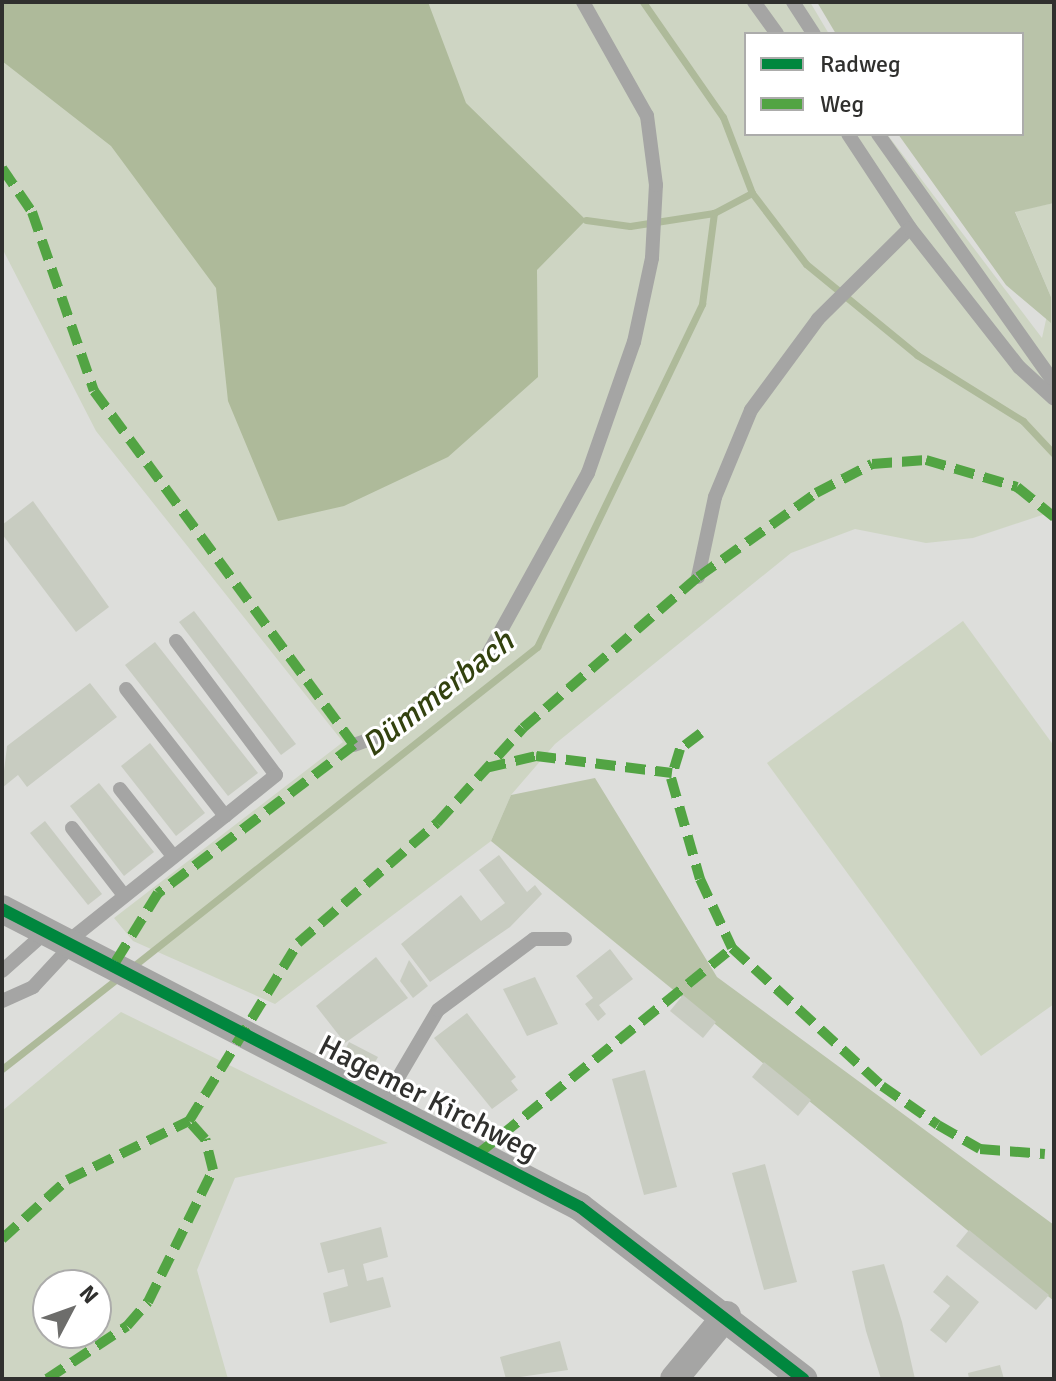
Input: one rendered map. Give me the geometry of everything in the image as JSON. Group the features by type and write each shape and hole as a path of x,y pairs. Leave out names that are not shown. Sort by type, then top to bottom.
{"street":[{"name":"Hagemer Kirchweg","path":"2,909 590,1212 727,1315 803,1379"},
{"path":"674,1379 727,1315"}],"lane":[{"path":"354,745 385,734 488,654 588,473 634,342 652,258 656,185 647,116 583,2"},
{"path":"754,2 776,32"},
{"path":"793,2 813,32"},
{"path":"849,136 910,228 1019,367 1054,399"},
{"path":"879,136 1054,383"},
{"path":"698,577 715,497 751,410 818,319 869,264 910,228"},
{"path":"2,971 61,940 276,775 176,641"},
{"path":"126,689 225,816"},
{"path":"120,789 173,856"},
{"path":"72,828 123,894"},
{"path":"382,1105 438,1010 534,939 565,939"},
{"path":"2,1001 33,987 61,940"}],"shaded area":[{"path":"2,2 810,2 828,32 744,32 744,136 889,136 1042,338 1051,297 1015,211 1054,203 1054,511 973,538 926,543 855,529 791,553 555,744 511,795 491,841 275,1004 133,941 114,918 343,742 96,431 2,248"},
{"path":"2,2 428,2 466,103 586,220 537,270 538,377 448,457 344,506 278,521 228,401 216,288 111,146 2,61"},
{"path":"817,2 1054,2 1054,203 1015,212 1051,297 1051,323 1006,285 899,136 1024,136 1024,32 835,32"},
{"path":"963,621 1054,746 1054,1004 981,1056 767,763"},
{"path":"595,778 717,977 1054,1225 1054,1301 491,841 511,795"},
{"path":"121,1012 388,1143 235,1178 197,1270 228,1379 2,1379 2,1111"}],"building":[{"path":"33,501 109,607 76,632 2,534 2,525"},
{"path":"194,611 296,744 281,755 179,622"},
{"path":"155,642 258,773 228,796 125,665"},
{"path":"90,683 117,717 27,787 18,775 2,788 7,746"},
{"path":"150,743 205,813 176,836 121,766"},
{"path":"99,783 154,852 124,876 70,806"},
{"path":"45,821 102,894 88,905 30,833"},
{"path":"499,855 527,892 535,885 542,894 510,927 430,982 401,944 461,895 481,921 505,903 479,870"},
{"path":"610,949 633,979 599,1005 606,1014 598,1021 585,1004 593,998 576,976"},
{"path":"376,957 408,998 345,1043 316,1006"},
{"path":"409,960 428,986 413,998 400,981"},
{"path":"535,977 558,1024 527,1036 503,989"},
{"path":"683,995 716,1022 703,1038 670,1011"},
{"path":"467,1013 516,1077 511,1081 518,1090 492,1109 434,1038"},
{"path":"349,1042 378,1057 373,1066 344,1052"},
{"path":"764,1062 811,1100 798,1116 752,1077"},
{"path":"645,1070 677,1187 644,1195 612,1079"},
{"path":"765,1164 797,1282 764,1290 732,1173"},
{"path":"381,1227 388,1257 363,1264 367,1281 383,1277 391,1307 330,1323 323,1293 348,1286 344,1269 328,1273 320,1243"},
{"path":"969,1230 1049,1295 1036,1310 956,1246"},
{"path":"884,1264 915,1379 881,1379 866,1331 852,1271"},
{"path":"947,1275 979,1302 946,1343 930,1330 950,1306 933,1292"},
{"path":"560,1341 568,1370 506,1379 500,1357"},
{"path":"1000,1365 1004,1379 969,1379 968,1373"}],"waterway":[{"path":"643,2 723,117 752,193 806,264 917,355 1023,421 1054,454"},
{"name":"Dümmerbach","path":"131,968 537,647 702,304 714,213 752,193"},
{"path":"586,220 630,226 714,213"},
{"name":"Dümmerbach","path":"2,1069 118,978"}],"marked path":[{"path":"2,168 32,212 94,391 354,745 158,893 113,966"},
{"path":"2,1239 67,1180 189,1121 298,943 437,823 523,728 698,577 816,493 872,464 926,460 1017,487 1054,517"},
{"path":"701,733 680,749 671,778 700,879 732,948"},
{"path":"486,768 536,756 672,773"},
{"path":"478,1154 732,948 882,1086 938,1125 980,1149 1045,1154"},
{"path":"47,1379 127,1326 148,1302 213,1170 205,1139 189,1121"}],"cycle path":[{"path":"2,909 580,1207 803,1379"}]}
